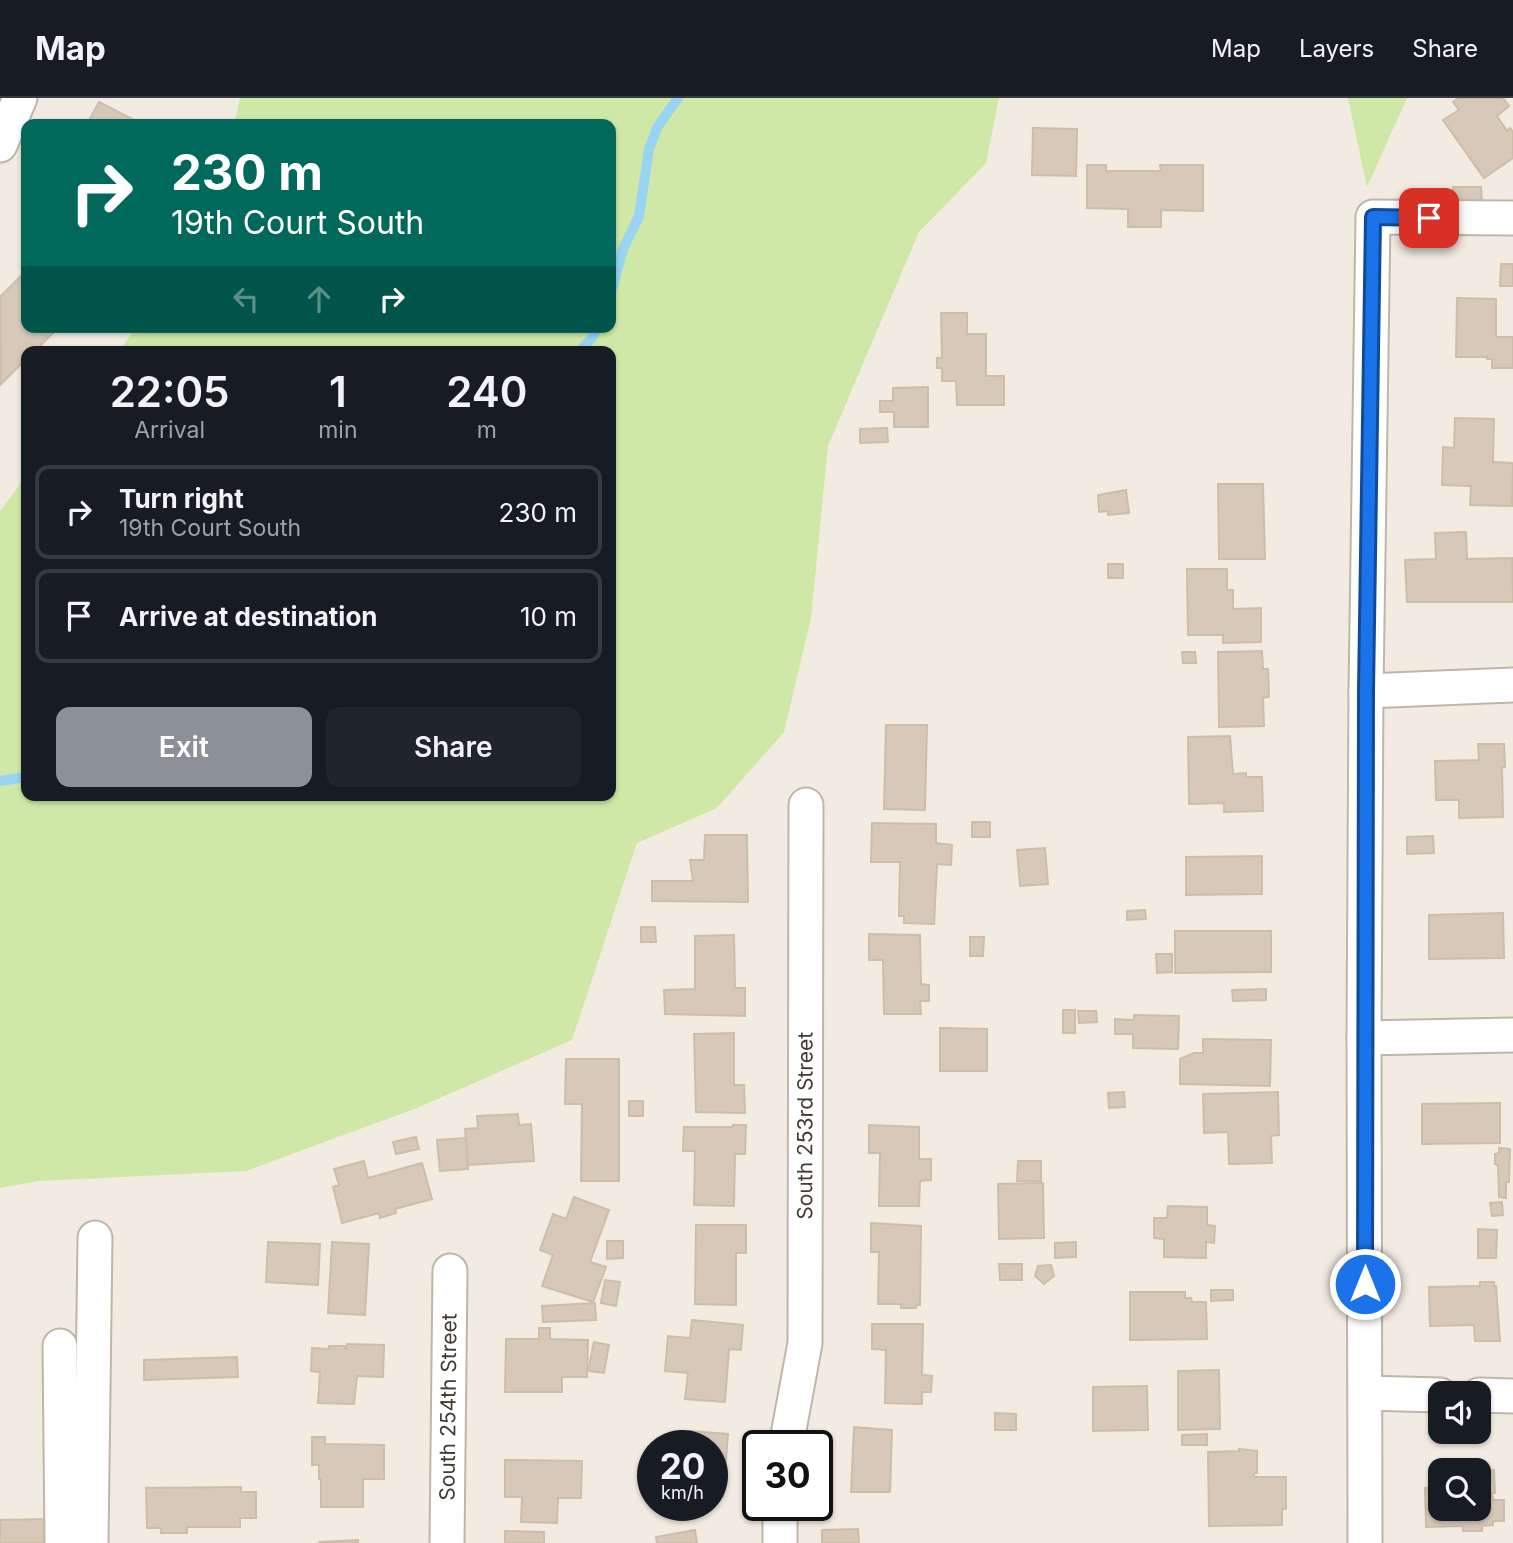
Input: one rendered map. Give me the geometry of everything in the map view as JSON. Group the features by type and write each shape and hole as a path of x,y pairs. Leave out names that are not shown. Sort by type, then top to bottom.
{"street":[{"path":"0,145 20,98"},
{"path":"1365,1543 1366,691 1373,217 1513,218"},
{"path":"1366,691 1513,685"},
{"name":"South 253rd Street","path":"789,1430 804,1343 806,805"},
{"path":"1364,1038 1513,1035"},
{"path":"91,1543 96,1238"},
{"name":"South 254th Street","path":"447,1543 450,1270"},
{"path":"60,1346 62,1543"},
{"path":"1366,1393 1428,1395"},
{"path":"1491,1395 1513,1396"},
{"path":"780,1521 780,1543"}],"green space":[{"path":"240,98 999,98 986,163 919,232 828,446 811,618 784,732 717,808 637,843 572,1040 417,1108 246,1171 39,1181 0,1188 0,511 21,483 21,801 616,801 616,346 123,346 132,333 616,333 616,119 235,119"},
{"path":"1348,98 1407,98 1367,187"}],"building":[{"path":"1458,98 1503,98 1509,106 1497,116 1507,131 1510,128 1513,132 1513,158 1484,178 1443,120 1459,110 1453,102"},
{"path":"99,102 132,119 90,119"},
{"path":"1033,128 1077,129 1076,176 1032,175"},
{"path":"1087,165 1106,165 1106,171 1161,171 1160,165 1203,165 1203,211 1161,210 1161,227 1128,227 1128,209 1087,208"},
{"path":"1453,187 1481,187 1482,204 1454,205"},
{"path":"1501,264 1513,264 1513,286 1500,286"},
{"path":"21,276 21,333 53,333 40,346 21,346 21,364 1,384 0,297"},
{"path":"1457,298 1496,299 1496,337 1513,337 1513,368 1492,368 1492,359 1487,357 1456,357"},
{"path":"941,313 967,313 967,334 986,334 986,376 1004,376 1004,405 957,405 956,381 942,381 942,368 937,368 937,358 942,358"},
{"path":"928,387 928,427 894,427 894,412 880,412 880,401 893,401 893,388"},
{"path":"1455,418 1494,419 1493,462 1513,463 1512,506 1470,505 1471,486 1442,485 1443,447 1454,448"},
{"path":"887,428 888,442 860,443 860,429"},
{"path":"1218,484 1263,484 1265,559 1219,559"},
{"path":"1126,490 1129,513 1108,515 1108,511 1099,512 1098,495"},
{"path":"1466,532 1467,559 1512,558 1513,602 1407,602 1405,560 1436,559 1435,533"},
{"path":"1108,564 1123,564 1123,578 1108,578"},
{"path":"1187,569 1227,569 1227,590 1233,590 1233,609 1261,608 1261,642 1223,643 1223,635 1188,635"},
{"path":"1262,651 1263,669 1268,669 1269,697 1263,698 1264,726 1219,727 1218,652"},
{"path":"1182,652 1195,652 1196,663 1183,663"},
{"path":"886,725 927,725 925,810 884,809"},
{"path":"1230,736 1233,774 1246,773 1246,777 1262,777 1263,811 1224,812 1224,803 1189,804 1188,737"},
{"path":"1478,744 1504,744 1503,817 1459,818 1459,800 1436,800 1435,761 1479,760"},
{"path":"972,822 990,822 990,837 972,837"},
{"path":"872,823 936,824 936,843 952,845 951,865 937,864 934,924 904,923 904,916 899,916 900,862 871,862"},
{"path":"705,835 747,835 748,902 652,901 652,881 693,881 690,860 704,860"},
{"path":"1433,836 1434,853 1407,854 1407,837"},
{"path":"1045,848 1048,884 1020,886 1017,850"},
{"path":"1262,856 1262,894 1186,895 1186,857"},
{"path":"1145,910 1146,919 1127,920 1127,911"},
{"path":"1503,913 1504,958 1429,959 1429,915"},
{"path":"641,927 655,927 656,942 641,942"},
{"path":"1175,931 1271,931 1271,972 1175,973"},
{"path":"869,934 920,935 921,984 929,985 929,1001 920,1001 921,1014 884,1014 883,960 869,960"},
{"path":"734,935 735,988 745,988 745,1016 665,1014 664,990 695,989 695,936"},
{"path":"970,937 984,937 983,956 970,956"},
{"path":"1156,954 1172,954 1172,972 1157,973"},
{"path":"1266,989 1266,1000 1233,1001 1232,990"},
{"path":"1063,1010 1075,1010 1075,1033 1063,1033"},
{"path":"1078,1011 1096,1011 1097,1022 1079,1023"},
{"path":"1134,1015 1179,1016 1178,1049 1133,1048 1133,1034 1115,1034 1115,1019 1134,1020"},
{"path":"940,1028 987,1029 987,1071 940,1071"},
{"path":"734,1033 734,1085 744,1085 745,1113 696,1112 694,1034"},
{"path":"1203,1039 1271,1040 1270,1086 1180,1084 1180,1059 1194,1053 1203,1053"},
{"path":"566,1059 619,1059 619,1181 581,1181 582,1104 565,1104"},
{"path":"1124,1092 1125,1107 1109,1108 1108,1093"},
{"path":"1278,1092 1279,1135 1271,1136 1272,1163 1229,1164 1228,1132 1204,1133 1203,1094"},
{"path":"629,1101 643,1101 643,1116 629,1116"},
{"path":"1500,1103 1500,1143 1422,1144 1422,1104"},
{"path":"518,1114 519,1125 531,1124 534,1161 468,1165 465,1129 478,1128 477,1116"},
{"path":"746,1125 745,1154 735,1154 734,1206 694,1205 695,1151 683,1151 684,1127"},
{"path":"869,1125 919,1127 919,1159 931,1159 931,1180 920,1181 919,1206 879,1206 880,1153 869,1153"},
{"path":"416,1137 419,1149 396,1154 393,1142"},
{"path":"466,1138 468,1169 440,1171 437,1140"},
{"path":"1499,1148 1510,1149 1506,1198 1499,1197 1495,1154 1499,1153"},
{"path":"364,1161 368,1178 422,1163 432,1199 395,1209 396,1213 380,1218 379,1213 342,1223 333,1187 339,1185 334,1169"},
{"path":"1018,1161 1041,1161 1041,1181 1017,1181"},
{"path":"1043,1183 1044,1238 999,1239 998,1184"},
{"path":"574,1197 609,1210 590,1262 606,1267 593,1302 542,1286 553,1255 540,1250 553,1214 566,1219"},
{"path":"1502,1202 1503,1215 1492,1216 1490,1203"},
{"path":"1168,1206 1207,1207 1207,1225 1215,1226 1214,1243 1206,1242 1206,1258 1164,1257 1164,1239 1154,1238 1154,1218 1167,1218"},
{"path":"871,1223 921,1226 920,1305 916,1305 916,1308 901,1308 901,1304 878,1304 879,1252 871,1252"},
{"path":"696,1225 746,1225 746,1253 736,1253 736,1305 695,1304"},
{"path":"1478,1229 1497,1230 1496,1258 1478,1258"},
{"path":"607,1241 623,1241 623,1258 607,1259"},
{"path":"268,1242 320,1244 318,1285 266,1282"},
{"path":"332,1242 369,1244 365,1315 328,1313"},
{"path":"1076,1242 1076,1257 1055,1258 1055,1243"},
{"path":"999,1264 1022,1264 1022,1280 1000,1280"},
{"path":"1051,1265 1054,1276 1044,1284 1035,1276 1038,1266"},
{"path":"605,1280 620,1282 616,1306 601,1303"},
{"path":"1480,1282 1494,1282 1496,1286 1500,1341 1475,1341 1474,1325 1430,1326 1429,1287 1480,1286"},
{"path":"1211,1290 1233,1290 1233,1300 1211,1301"},
{"path":"1130,1292 1185,1292 1185,1298 1191,1298 1192,1302 1206,1302 1207,1339 1130,1340"},
{"path":"595,1303 596,1320 543,1322 542,1306"},
{"path":"692,1320 743,1325 741,1350 729,1349 725,1402 685,1399 688,1373 665,1371 668,1336 690,1338"},
{"path":"872,1324 923,1324 922,1375 932,1376 931,1392 922,1392 922,1404 885,1403 886,1350 872,1349"},
{"path":"539,1328 550,1328 550,1339 588,1340 587,1377 562,1377 562,1392 505,1392 506,1339 539,1339"},
{"path":"594,1342 609,1345 604,1373 588,1371"},
{"path":"347,1344 384,1345 383,1377 357,1376 354,1404 318,1403 320,1372 311,1371 312,1348 345,1346 347,1349"},
{"path":"237,1357 238,1377 144,1380 144,1360"},
{"path":"1219,1370 1220,1429 1178,1430 1178,1371"},
{"path":"1147,1386 1148,1430 1093,1431 1093,1387"},
{"path":"995,1413 1016,1414 1016,1430 995,1430"},
{"path":"854,1427 892,1430 890,1492 851,1492"},
{"path":"1207,1434 1207,1445 1182,1445 1182,1435"},
{"path":"312,1437 325,1437 325,1444 384,1445 384,1479 363,1479 363,1507 321,1507 319,1465 312,1465"},
{"path":"1239,1449 1257,1451 1257,1473 1254,1473 1254,1477 1286,1477 1286,1509 1282,1509 1282,1525 1209,1526 1208,1452"},
{"path":"505,1460 582,1461 581,1498 558,1498 557,1523 521,1522 522,1497 505,1497"},
{"path":"1491,1470 1494,1470 1493,1500 1504,1500 1504,1521 1493,1521 1493,1525 1482,1526 1482,1531 1463,1531 1463,1526 1426,1527 1425,1488 1428,1488 1428,1521 1491,1521"},
{"path":"241,1487 241,1492 256,1492 256,1518 240,1518 240,1527 187,1527 187,1533 161,1533 161,1528 147,1528 146,1488"},
{"path":"45,1519 46,1543 0,1543 0,1520"},
{"path":"858,1529 859,1543 822,1543 822,1530"},
{"path":"695,1530 697,1543 657,1543 656,1537"},
{"path":"505,1531 544,1532 544,1543 505,1543"},
{"path":"358,1540 358,1543 320,1542"}],"waterway":[{"path":"616,275 623,249 639,216 649,149 658,126 678,98"},
{"path":"585,346 594,333"},
{"path":"0,781 21,778"}],"route":[{"path":"1365,1284 1366,691 1373,217 1429,218"}]}
